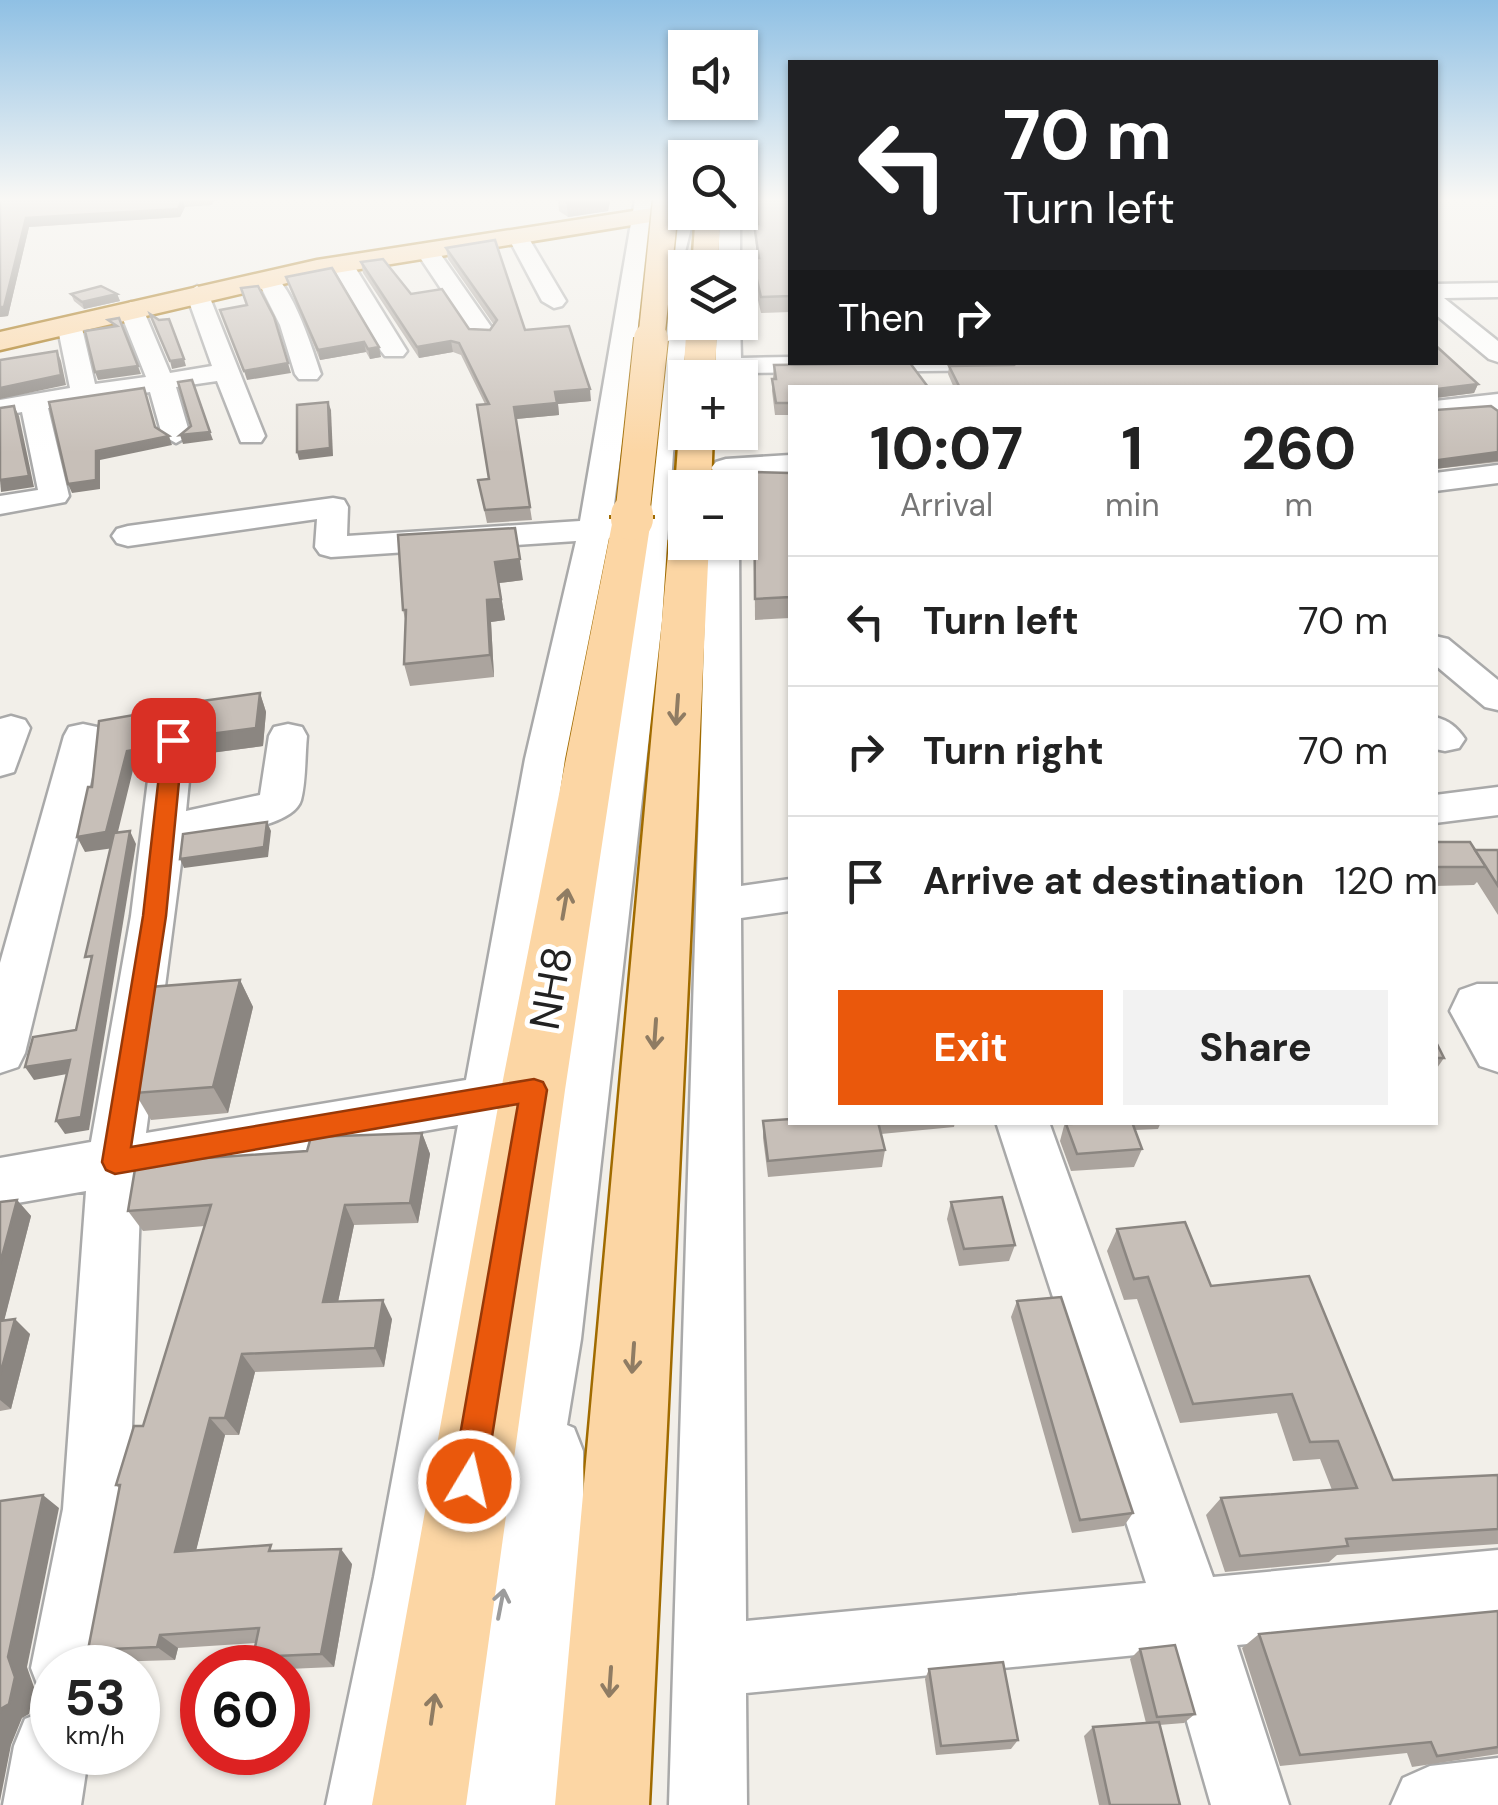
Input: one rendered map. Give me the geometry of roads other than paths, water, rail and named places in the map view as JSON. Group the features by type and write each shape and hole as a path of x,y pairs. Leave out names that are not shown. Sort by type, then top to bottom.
{"main road":[{"path":"0,338 214,284"},
{"path":"0,338 241,284"},
{"path":"602,1805 703,642 636,530"},
{"name":"NH8","path":"418,1805 512,1094 586,660 636,530"}],"street":[{"path":"271,284 292,325 308,374"},
{"path":"354,284 394,351"},
{"path":"450,284 483,332"},
{"path":"545,284 554,300"},
{"path":"128,536 332,507 331,547 636,530 664,284"},
{"path":"1438,291 1498,290"},
{"path":"197,293 250,436"},
{"path":"1438,304 1498,354"},
{"path":"131,309 161,382 176,435"},
{"path":"70,324 84,393"},
{"path":"474,1805 490,1664 551,1339 646,621 658,453 682,340"},
{"path":"758,371 928,365"},
{"path":"0,408 228,371"},
{"path":"0,505 54,496 33,402"},
{"path":"1438,409 1498,402"},
{"path":"758,471 788,464"},
{"path":"1438,482 1498,474"},
{"path":"708,1805 718,905 703,642 719,560"},
{"path":"1438,650 1490,687"},
{"path":"0,1053 83,736"},
{"path":"163,830 264,811 280,802 288,736"},
{"path":"71,1645 96,1509 115,1162 154,916 173,740"},
{"path":"1438,809 1498,801"},
{"path":"718,905 788,896"},
{"path":"1498,1003 1477,1003 1474,1012 1498,1052"},
{"path":"0,1182 512,1094 409,1576 365,1805"},
{"path":"1023,1125 1191,1614 1250,1805"},
{"path":"537,1805 550,1666 551,1339"},
{"path":"711,1660 1498,1585"},
{"path":"42,1805 47,1775"},
{"path":"1430,1805 1498,1796"}]}
